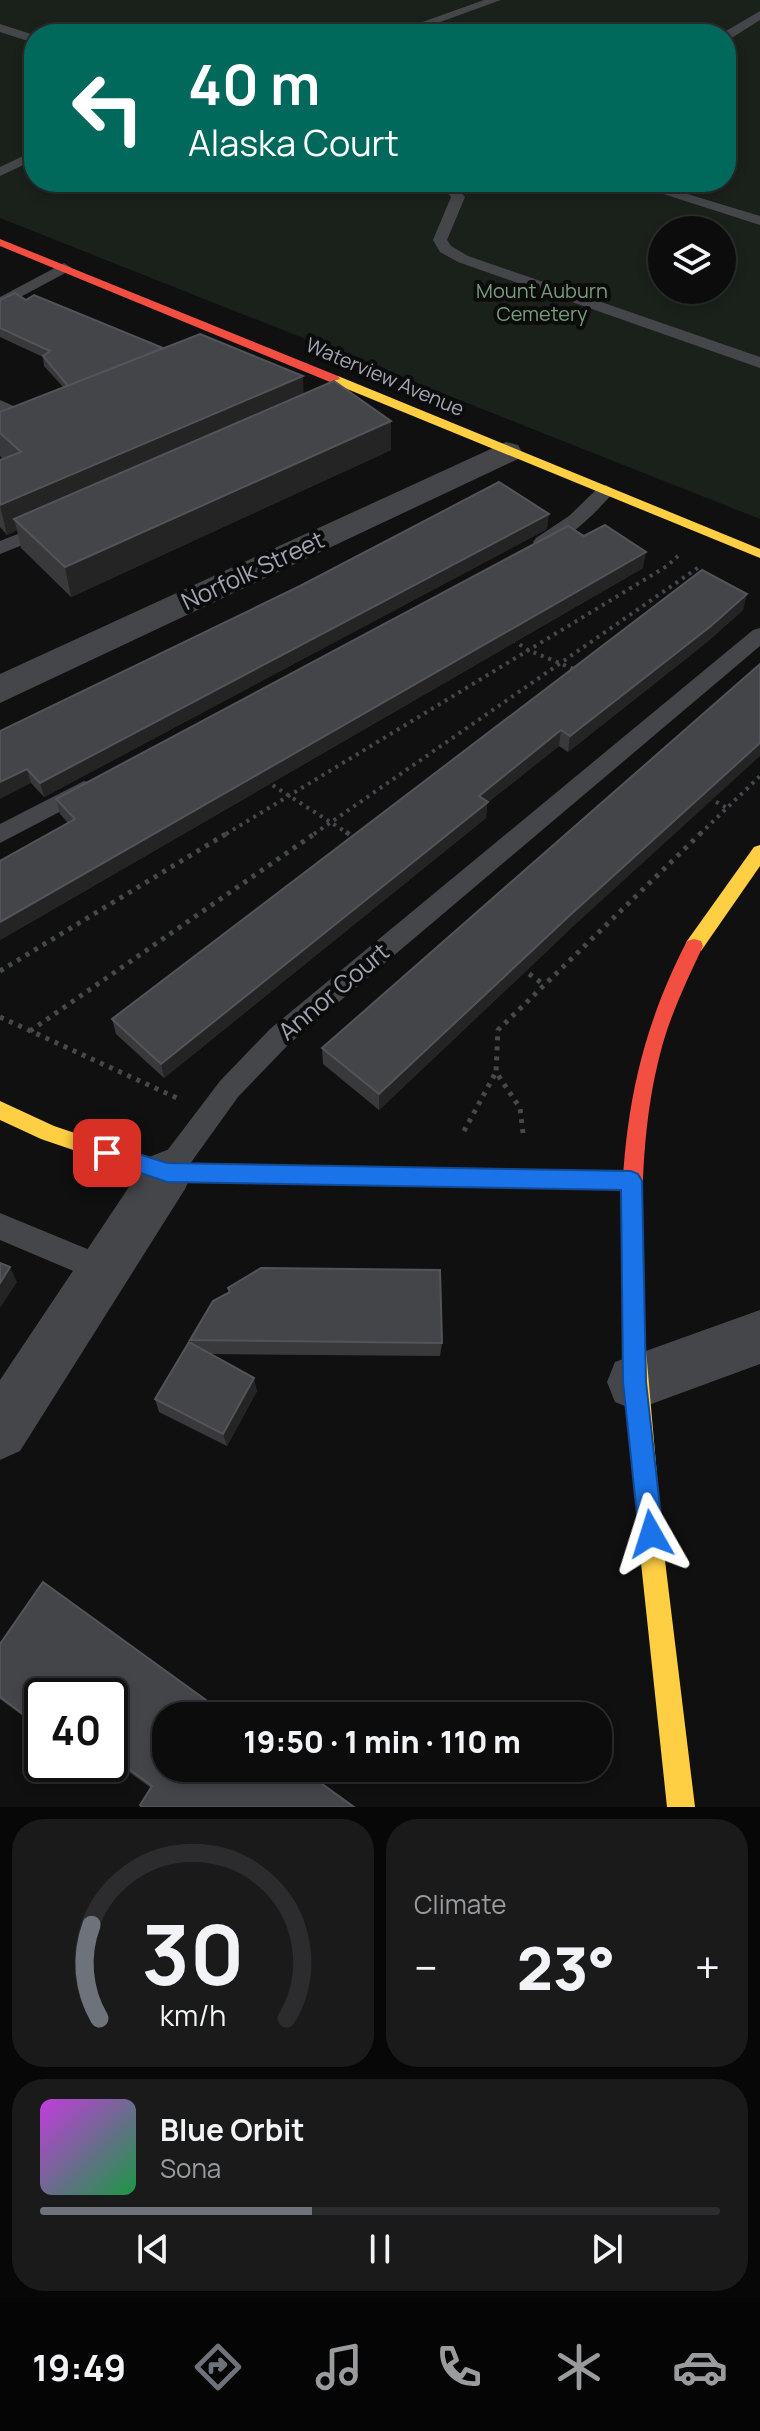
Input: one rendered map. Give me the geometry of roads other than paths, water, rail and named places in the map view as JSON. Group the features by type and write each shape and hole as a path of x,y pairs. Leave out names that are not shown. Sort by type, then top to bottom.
{"street":[{"name":"Waterview Avenue","path":"0,242 758,554"},
{"name":"Norfolk Street","path":"0,690 506,452"},
{"path":"681,1807 635,1382 631,1181 647,1062 671,989 709,925 760,852"},
{"path":"0,1110 48,1133 167,1173 631,1181"},
{"name":"Annor Court","path":"0,1431 167,1173"},
{"path":"635,1382 760,1337"}],"lane":[{"path":"424,24 495,0"},
{"path":"736,30 760,15"},
{"path":"0,28 24,36"},
{"path":"0,172 24,160"},
{"path":"454,192 458,197 440,240 445,249 463,259 760,363"},
{"path":"666,192 760,221"},
{"path":"0,303 64,268"},
{"path":"208,351 237,339"},
{"path":"334,400 356,389"},
{"path":"0,405 32,421 61,409"},
{"path":"522,553 560,533 606,490"},
{"path":"0,548 71,518"},
{"name":"Annor Court","path":"167,1173 229,1089 279,1037 760,635"},
{"path":"0,834 96,782"},
{"path":"0,1226 104,1270"}],"park label":[{"name":"Mount Auburn Cemetery","path":"542,302"}]}
